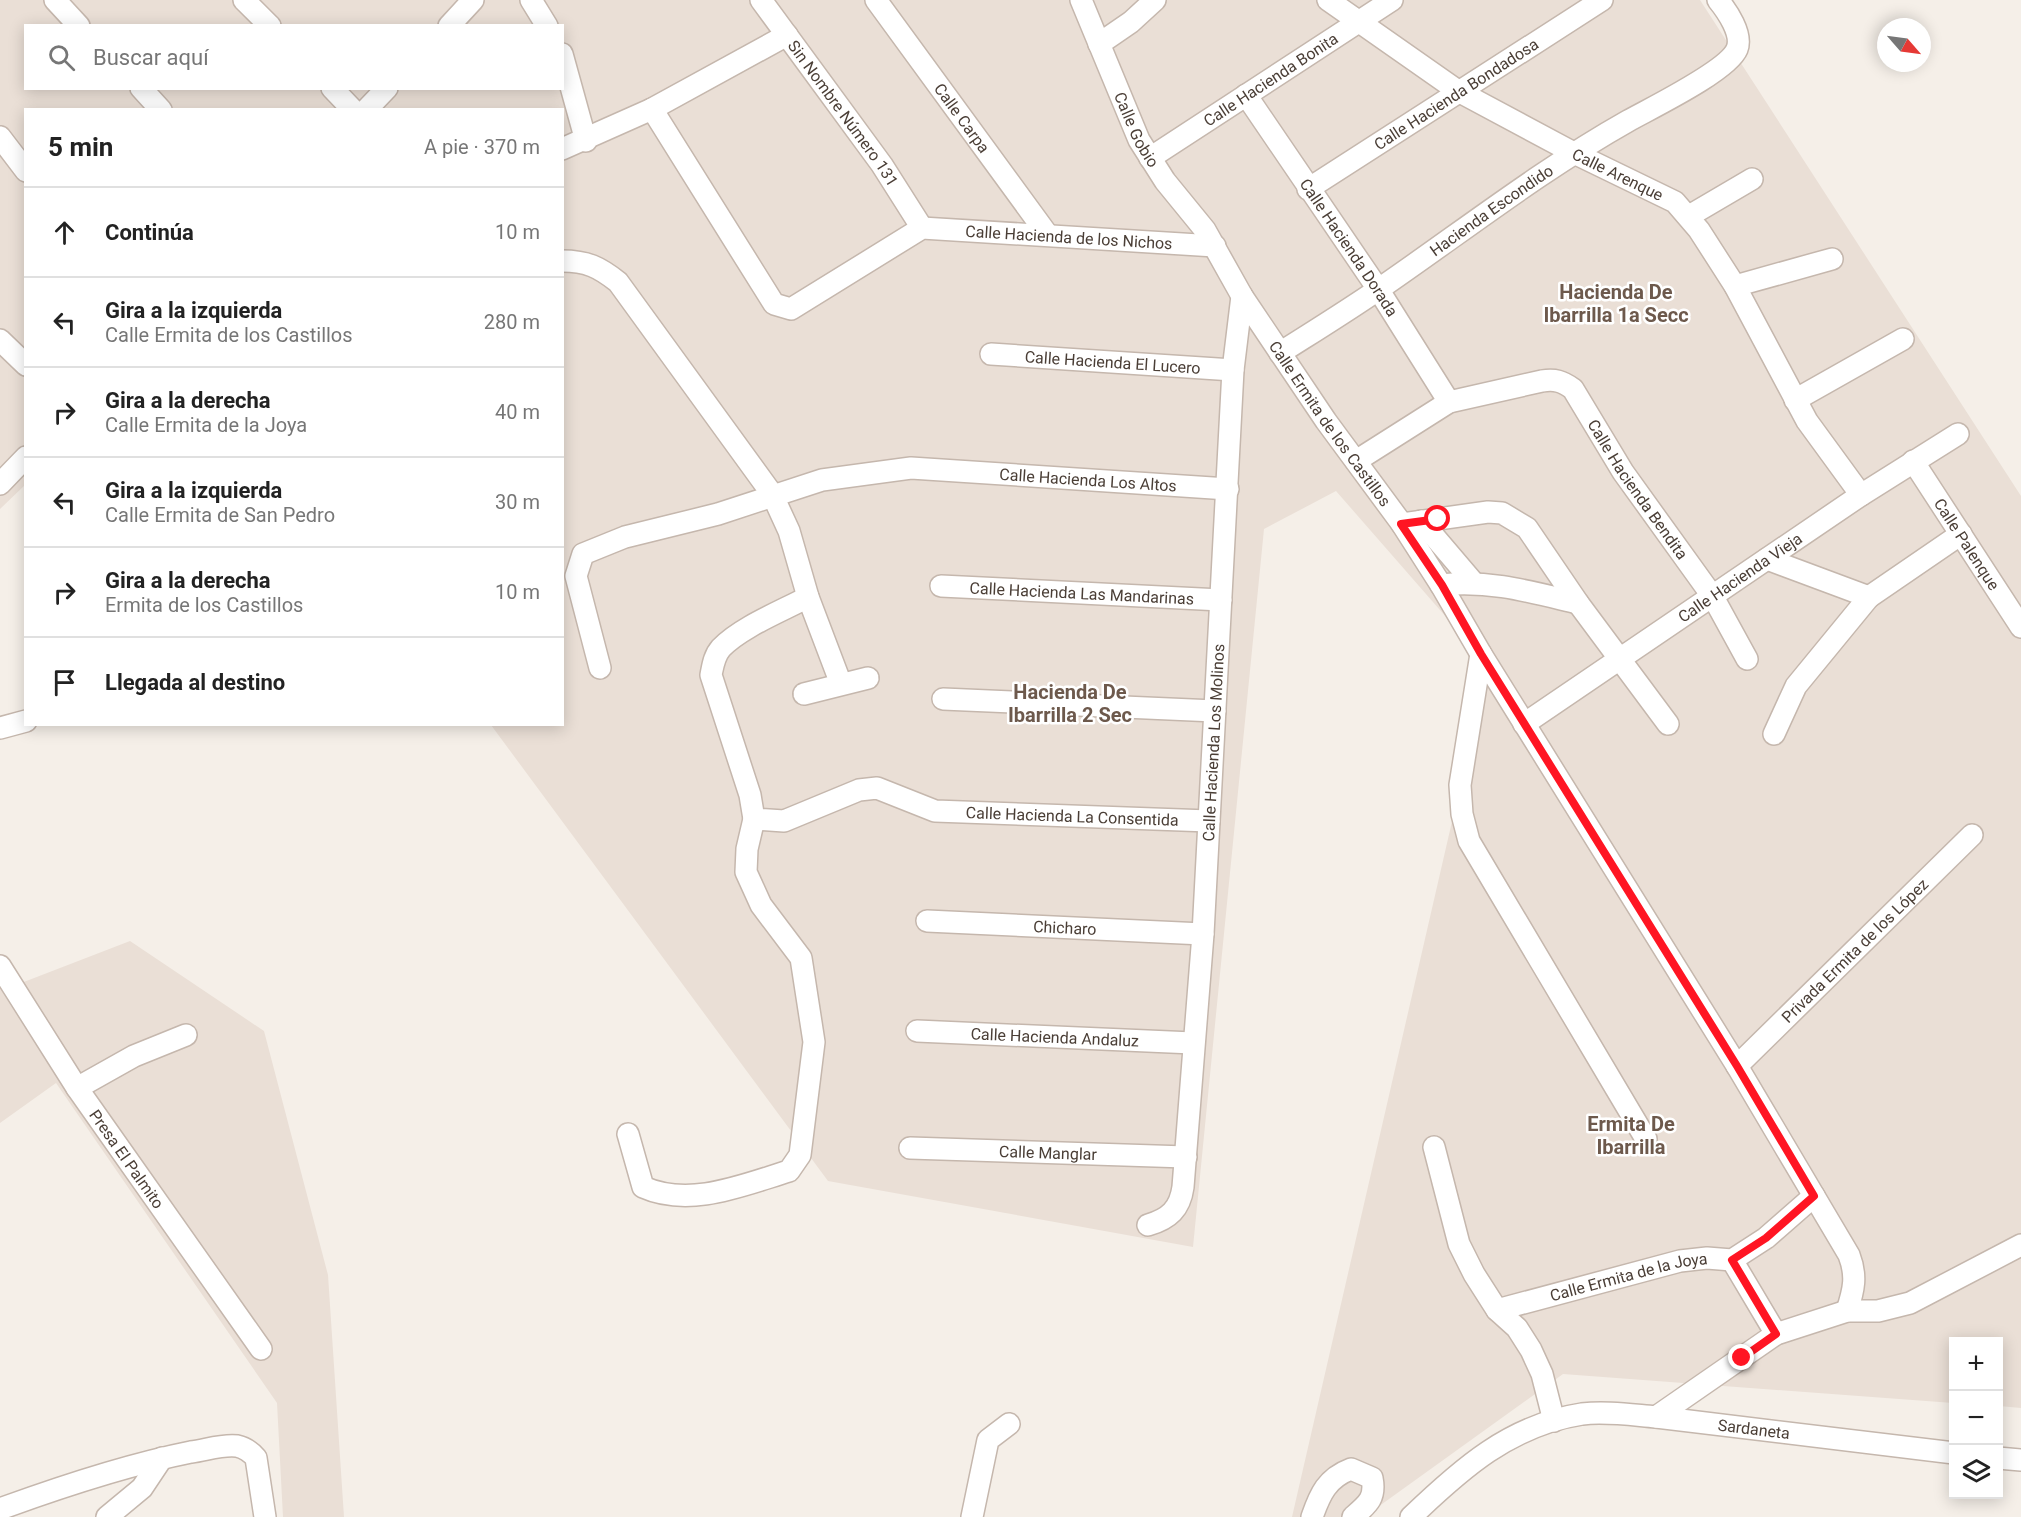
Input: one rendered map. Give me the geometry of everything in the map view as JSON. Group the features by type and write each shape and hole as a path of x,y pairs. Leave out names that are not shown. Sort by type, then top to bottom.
{"street":[{"path":"55,0 78,24"},
{"path":"244,0 268,24"},
{"path":"531,0 546,24"},
{"name":"Sin Nombre Número 131","path":"761,0 882,165 922,228"},
{"name":"Calle Carpa","path":"876,0 1047,234"},
{"name":"Calle Gobio","path":"1081,0 1128,120 1150,158 1215,246"},
{"path":"1100,44 1131,22 1155,0"},
{"name":"Calle Arenque","path":"1328,0 1458,91 1572,153 1675,202 1689,216 1735,286 1795,400 1824,447 1861,495"},
{"name":"Calle Hacienda Bonita","path":"1150,158 1392,0"},
{"name":"Calle Hacienda Bondadosa","path":"1308,189 1602,0"},
{"name":"Hacienda Escondido","path":"1280,353 1378,290 1572,153 1709,75 1731,60 1738,49 1739,39 1726,10 1718,0"},
{"path":"564,148 586,141 652,109 787,35"},
{"path":"564,61 586,141"},
{"path":"143,90 159,108"},
{"path":"334,90 351,108"},
{"path":"368,108 385,90"},
{"name":"Calle Hacienda Dorada","path":"1246,95 1378,290 1449,402"},
{"path":"652,109 774,304 791,309 922,228"},
{"path":"0,137 24,168"},
{"path":"1689,216 1752,179"},
{"name":"Calle Hacienda de los Nichos","path":"922,228 1215,246"},
{"name":"Calle Ermita de los Castillos","path":"1215,246 1242,296 1356,461 1411,523 1442,585 1481,654 1737,1066 1850,1255 1855,1272 1855,1287 1847,1311"},
{"path":"1735,286 1832,259"},
{"path":"564,261 582,261 600,268 618,282 772,494 789,531 808,597 841,684"},
{"name":"Calle Hacienda Los Molinos","path":"1148,1225 1163,1221 1170,1216 1181,1199 1183,1187 1203,934 1233,370 1242,296"},
{"path":"1795,400 1904,339"},
{"path":"0,340 24,363"},
{"name":"Calle Hacienda El Lucero","path":"991,354 1233,370"},
{"name":"Calle Hacienda Bendita","path":"1449,402 1542,381 1564,382 1573,389 1623,472 1713,597 1747,659"},
{"path":"1356,461 1449,402"},
{"name":"Calle Hacienda Vieja","path":"1524,724 1861,495 1958,434"},
{"path":"0,484 24,459"},
{"name":"Calle Palenque","path":"1913,461 2021,627"},
{"name":"Calle Hacienda Los Altos","path":"600,668 576,576 583,554 626,537 718,514 772,494 822,480 911,468 1228,489"},
{"path":"1411,523 1488,512 1502,513 1527,528 1578,603 1668,724"},
{"path":"1411,523 1473,582"},
{"path":"1773,734 1796,686 1869,597 1961,534"},
{"path":"1767,560 1869,597"},
{"path":"1442,585 1473,582 1498,585 1578,603"},
{"name":"Calle Hacienda Las Mandarinas","path":"941,586 1221,600"},
{"path":"628,1134 643,1187 659,1194 708,1195 789,1171 800,1155 814,1042 806,980 801,958 761,905 746,872 747,849 754,819 750,795 711,675 714,661 720,650 732,638 808,597"},
{"path":"1481,654 1460,785 1462,814 1468,841 1646,1139"},
{"path":"804,694 868,678"},
{"path":"943,699 1215,711"},
{"path":"0,728 24,722"},
{"name":"Calle Hacienda La Consentida","path":"754,819 784,821 860,790 877,788 935,811 1209,820"},
{"name":"Privada Ermita de los López","path":"1737,1066 1972,835"},
{"name":"Chicharo","path":"927,921 1203,934"},
{"name":"Presa El Palmito","path":"0,966 77,1088 261,1349"},
{"name":"Calle Hacienda Andaluz","path":"917,1031 1193,1043"},
{"path":"77,1088 134,1056 186,1035"},
{"path":"1434,1147 1459,1244 1497,1310 1517,1328 1531,1350 1542,1374 1554,1421"},
{"name":"Calle Manglar","path":"910,1148 1186,1157"},
{"name":"Calle Ermita de la Joya","path":"1497,1310 1680,1261 1707,1258 1732,1260 1766,1238 1814,1196"},
{"path":"1656,1417 1776,1334 1847,1311 1878,1311 1910,1303 2021,1245"},
{"path":"1732,1260 1776,1334"},
{"name":"Sardaneta","path":"1411,1517 1454,1476 1489,1448 1554,1421 1583,1414 1616,1413 1656,1417 1949,1453"},
{"path":"972,1517 988,1440 1009,1424"},
{"path":"0,1509 75,1482 162,1458 225,1446 238,1446 250,1451 256,1458 260,1469 265,1517"},
{"path":"107,1517 142,1488 162,1458"},
{"path":"2003,1458 2021,1460"},
{"path":"1312,1517 1321,1490 1339,1473 1351,1469 1372,1478 1375,1490 1372,1501 1353,1517"}],"shaded area":[{"path":"0,0 1700,0 2021,496 2021,1408 2003,1406 2003,1337 1949,1337 1949,1403 1563,1374 1364,1517 1292,1517 1488,665 1336,491 1264,529 1193,1247 828,1181 492,726 564,726 564,108 24,108 24,486 0,509"},
{"path":"130,941 264,1031 328,1275 344,1517 283,1517 277,1403 56,1083 0,1123 0,963 16,985"}],"district":[{"name":"Hacienda De Ibarrilla 1a Secc","path":"1616,304"},
{"name":"Hacienda De Ibarrilla 2 Sec","path":"1070,704"},
{"name":"Ermita De Ibarrilla","path":"1631,1136"}],"route":[{"path":"1438,519 1401,524 1442,585 1481,654 1737,1066 1814,1196 1766,1238 1732,1260 1776,1334 1742,1358"}]}
